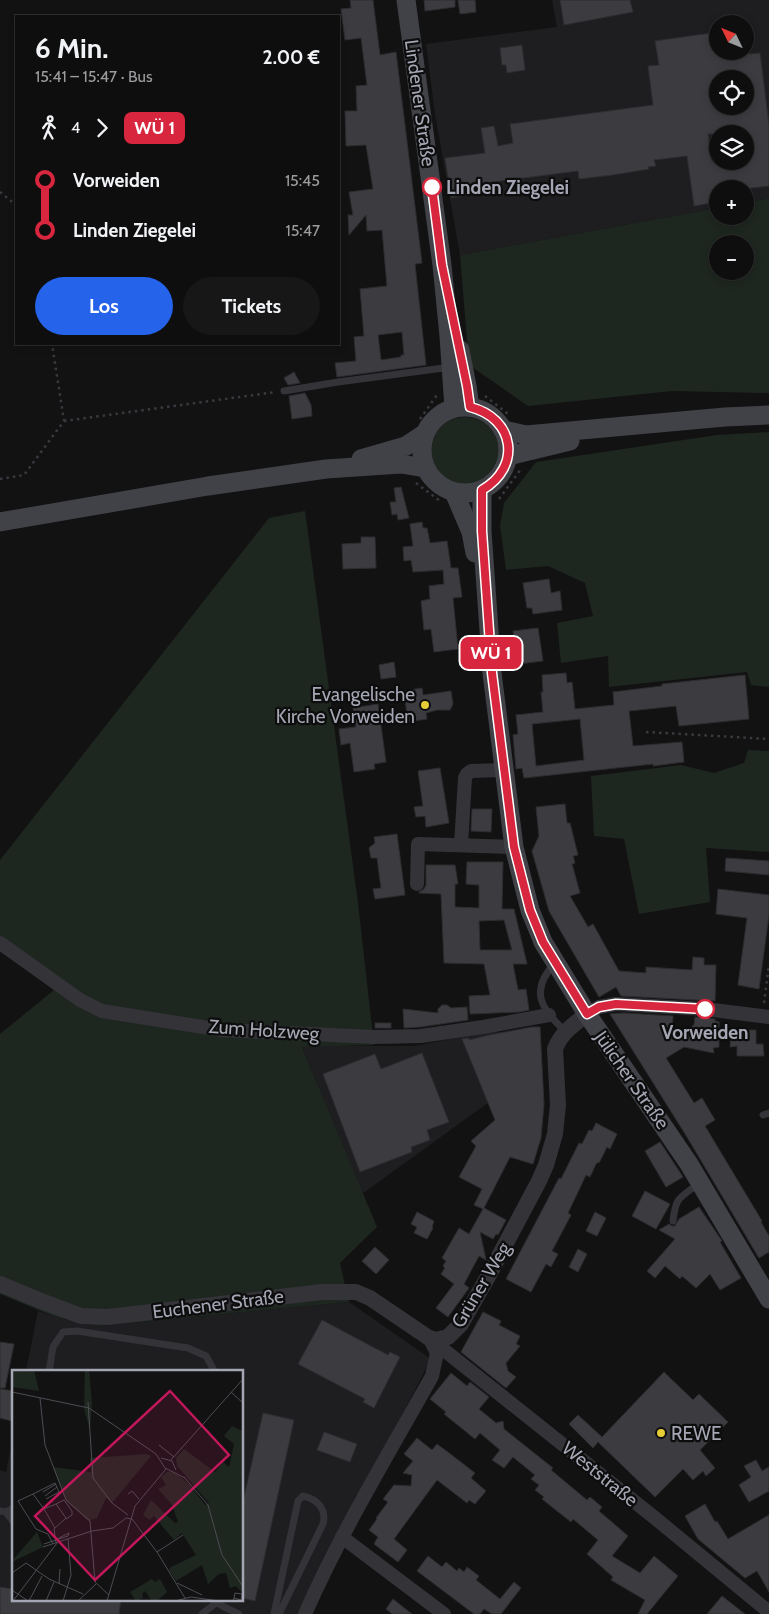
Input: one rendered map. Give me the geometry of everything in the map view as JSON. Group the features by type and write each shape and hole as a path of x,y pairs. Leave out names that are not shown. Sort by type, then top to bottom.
{"main road":[{"name":"Lindener Straße","path":"406,0 462,407"},
{"name":"Lindener Straße","path":"442,265 451,367 460,387"},
{"path":"326,469 406,446 420,430 442,413 462,407 480,409 490,414 497,421 508,423 526,435 769,415"},
{"path":"450,498 482,490 499,477 505,467 508,456 508,423"},
{"path":"508,456 650,424"},
{"path":"420,430 426,468 432,479 442,487 450,498 471,532 488,623"},
{"path":"0,522 198,488 326,469 401,464 426,468"},
{"path":"482,490 488,623"},
{"name":"Jülicher Straße","path":"488,623 492,673 514,847 530,910 543,942 587,1014 700,1182 769,1300"}],"street":[{"path":"461,845 465,778 467,774 471,771 505,770"},
{"path":"417,884 418,844 514,847"},
{"name":"Zum Holzweg","path":"0,943 80,1000 102,1011 222,1030 375,1037 420,1036 548,1015"},
{"path":"587,1014 599,1007 616,1004 705,1009 765,1017"},
{"name":"Grüner Weg","path":"429,1338 436,1340 448,1337 461,1324 543,1173 551,1151 558,1105 555,1049 565,1031 587,1014"},
{"name":"Euchener Straße","path":"0,1284 81,1316 108,1317 322,1292 356,1292 370,1298 429,1338"},
{"name":"Grüner Weg","path":"305,1614 320,1579 342,1537 432,1376 437,1353 429,1338"},
{"name":"Weststraße","path":"429,1338 648,1512 769,1612"},
{"path":"342,1537 444,1614"}],"lane":[{"path":"284,391 451,367"},
{"path":"555,963 545,974 541,990 542,1002 548,1015 565,1031"},
{"path":"673,1221 675,1205 678,1200 700,1182"},
{"path":"49,1370 53,1347 62,1332 77,1331 188,1348 206,1356 214,1370"},
{"path":"274,1614 298,1501 303,1496 313,1498 322,1508 325,1516 323,1524 278,1614"},
{"path":"3,1511 12,1521"},
{"path":"202,1614 215,1602 239,1614"}],"path":[{"path":"0,192 15,204"},
{"path":"0,479 24,475 64,421 52,345"},
{"path":"420,430 441,390 460,387 475,386 508,423"},
{"path":"64,421 284,391"},
{"path":"482,513 494,512 498,501 528,460 528,450"},
{"path":"401,464 404,477 450,498"},
{"path":"646,732 769,739"},
{"path":"765,1017 769,964"}],"shaded area":[{"path":"552,0 769,0 769,198 754,201 754,180 709,180 709,209 460,255 435,114 426,44 557,27"},
{"path":"769,198 769,393 672,391 528,406 469,365 460,255 709,209 709,225 754,225 754,201"},
{"path":"472,417 484,423 493,432 499,444 497,464 489,475 472,485 458,485 441,475 433,464 431,444 441,427 452,419"},
{"path":"769,432 769,687 751,685 747,672 609,687 608,656 561,663 557,623 593,616 585,583 548,566 506,570 500,525 504,503 536,462 717,435"},
{"path":"305,511 358,903 374,1045 302,1047 377,1227 340,1263 349,1302 98,1326 55,1317 0,1294 0,1034 54,990 0,950 0,860 269,518"},
{"path":"748,750 769,751 769,852 706,848 710,902 639,914 624,839 594,836 591,776 681,765 714,773 744,763"},
{"path":"497,1030 517,1082 362,1194 302,1046 414,1046"},
{"path":"349,1302 431,1359 299,1614 0,1614 0,1470 6,1472 12,1443 12,1602 244,1602 244,1370 26,1370 38,1311 55,1317 98,1326"}],"building":[{"path":"350,0 373,0 380,55 396,52 422,263 415,264 426,365 337,377 335,363 356,361 354,337 364,336 360,289 387,286 382,230 367,231 366,215 349,235 348,215 353,215 349,192 373,189 366,145 346,146 345,111 357,111 356,86 367,85 361,38 345,40 341,9 351,8","holes":["402,332 404,355 381,360 378,335"]},
{"path":"424,0 455,0 455,7 425,11"},
{"path":"458,0 475,0 476,12 460,14"},
{"path":"560,0 630,0 633,12 564,25"},
{"path":"709,33 709,60 754,60 754,54 760,53 769,124 769,186 754,188 754,180 709,180 709,203 694,206 687,156 654,160 656,166 648,167 649,169 613,175 579,179 578,171 470,185 472,194 451,198 445,158 485,153 481,128 494,126 498,146 513,143 510,124 653,105 648,66 659,65 655,41"},
{"path":"522,45 525,70 507,73 506,65 502,65 500,48"},
{"path":"294,372 300,383 288,385 284,378"},
{"path":"305,393 311,405 312,416 292,419 289,396"},
{"path":"401,487 409,518 398,520 397,514 392,515 390,502 396,502 394,488"},
{"path":"422,522 423,528 427,528 430,543 447,541 451,568 458,568 462,597 453,598 458,649 434,652 431,629 424,630 421,601 430,599 429,586 444,584 443,570 413,572 411,560 404,561 403,547 413,546 410,524"},
{"path":"361,537 375,537 376,568 343,569 342,544 361,543"},
{"path":"549,579 551,593 560,591 562,610 533,614 532,608 527,608 523,583"},
{"path":"538,628 543,661 518,664 513,631"},
{"path":"394,662 396,677 381,679 379,665"},
{"path":"566,673 567,683 572,682 575,709 614,705 613,692 662,686 662,684 745,675 749,719 679,726 676,706 629,711 633,746 682,742 684,762 524,778 522,768 516,769 513,735 518,734 516,715 543,712 542,675","holes":["580,719 584,760 536,766 532,724"]},
{"name":"Evangelische Kirche Vorweiden","path":"422,688 423,695 451,691 453,704 450,710 437,710 426,713 427,719 408,722 404,691"},
{"path":"378,704 386,762 374,764 375,769 354,772 350,743 341,745 339,729 356,727 353,708"},
{"path":"440,768 449,823 426,827 425,816 416,817 414,807 423,806 418,771"},
{"path":"565,804 567,823 570,823 578,855 573,856 575,863 572,864 580,893 570,896 588,927 593,924 619,971 646,973 646,967 692,970 693,957 704,958 704,965 716,965 715,1001 621,996 616,987 599,997 549,911 532,851 539,836 536,807"},
{"path":"472,809 492,809 491,832 471,831"},
{"path":"397,834 405,895 375,899 373,889 381,888 377,858 371,858 369,848 375,843 374,837"},
{"path":"726,858 769,861 769,875 725,871"},
{"path":"467,862 503,862 502,909 514,909 527,964 513,964 518,990 526,989 529,1010 470,1014 469,996 490,995 484,964 444,963 441,894 419,893 426,885 426,865 455,865 458,884 455,884 455,907 479,908 479,885 466,884","holes":["504,920 512,950 480,950 479,921"]},
{"path":"718,889 769,895 769,915 759,989 738,985 747,918 716,914"},
{"path":"442,1005 447,1005 451,1008 467,1007 468,1020 404,1028 403,1009 438,1013 438,1009"},
{"path":"610,1014 673,1016 672,1040 694,1025 695,1017 715,1019 715,1021 719,1022 719,1047 713,1048 714,1053 684,1047 666,1058 694,1103 702,1098 715,1120 705,1126 769,1236 769,1252 759,1258 687,1137"},
{"path":"375,1023 391,1023 391,1028 375,1028"},
{"path":"540,1027 544,1104 541,1138 533,1164 510,1157 484,1208 506,1220 498,1235 496,1234 493,1239 480,1232 486,1260 479,1256 464,1284 469,1288 448,1317 436,1308 454,1284 441,1274 445,1268 443,1266 446,1261 442,1258 459,1228 469,1234 483,1209 474,1205 482,1189 459,1177 476,1146 471,1141 495,1120 462,1039 469,1038 469,1040"},
{"path":"732,1030 756,1030 756,1044 763,1044 764,1056 737,1056 737,1046 730,1047"},
{"path":"422,1053 449,1122 427,1130 430,1140 411,1147 412,1152 360,1172 323,1074 375,1054 381,1069"},
{"path":"596,1123 617,1134 610,1149 607,1147 590,1177 586,1175 568,1213 571,1215 552,1251 558,1254 551,1267 546,1264 531,1292 506,1279 579,1143 582,1144 589,1130 592,1131"},
{"path":"660,1142 683,1177 666,1187 645,1151"},
{"path":"645,1191 670,1204 656,1229 632,1216"},
{"path":"699,1207 722,1241 720,1242 741,1278 720,1290 710,1274 696,1288 682,1276 680,1279 665,1266 655,1278 647,1271 675,1239 659,1230 669,1224 675,1226 679,1219"},
{"path":"417,1212 434,1221 433,1228 427,1239 414,1233 417,1227 411,1224"},
{"path":"595,1212 606,1218 597,1236 586,1231"},
{"path":"375,1247 389,1260 376,1274 362,1261"},
{"path":"578,1249 587,1254 578,1272 569,1267"},
{"path":"483,1312 501,1321 499,1325 520,1336 516,1344 520,1346 506,1363 508,1371 516,1377 506,1388 461,1352"},
{"path":"322,1320 388,1355 390,1352 400,1357 374,1408 363,1402 365,1399 298,1364"},
{"path":"0,1342 14,1344 5,1388 0,1388"},
{"name":"REWE","path":"664,1372 693,1400 699,1394 728,1422 700,1450 715,1468 706,1476 703,1471 693,1480 683,1469 655,1497 598,1442 593,1448 569,1424 578,1415 602,1437"},
{"path":"451,1373 467,1386 470,1382 489,1397 479,1409 496,1423 503,1421 504,1429 553,1468 551,1470 587,1500 590,1497 602,1507 599,1511 628,1536 612,1556 640,1573 654,1556 678,1576 647,1614 638,1614 645,1600 611,1580 613,1577 587,1554 598,1540 573,1519 571,1522 542,1499 544,1497 535,1490 539,1485 531,1479 535,1475 513,1457 504,1468 492,1460 500,1450 480,1433 475,1439 444,1414 446,1412 430,1399"},
{"path":"0,1389 12,1391 12,1421 0,1418"},
{"path":"263,1413 294,1420 255,1601 244,1598 244,1497"},
{"path":"324,1432 357,1444 350,1462 317,1450"},
{"path":"417,1438 432,1450 437,1444 453,1456 475,1473 471,1478 486,1491 475,1504 469,1500 467,1503 437,1480 394,1539 407,1550 398,1562 374,1544 378,1537 369,1530 388,1502 383,1499 394,1485 411,1486 412,1475 403,1473 413,1461 404,1454"},
{"path":"756,1460 762,1471 769,1467 769,1491 749,1502 739,1485 751,1477 744,1466"},
{"path":"705,1504 715,1522 717,1521 728,1539 769,1515 769,1592 757,1571 745,1578 698,1539 685,1516"},
{"path":"428,1556 442,1567 446,1562 457,1571 459,1568 464,1572 467,1567 479,1576 476,1580 500,1599 514,1582 521,1588 501,1614 492,1614 484,1609 480,1614 474,1614 417,1571"},
{"path":"0,1587 12,1589 12,1602 121,1602 119,1614 0,1614"},
{"path":"722,1596 745,1614 707,1614"},
{"path":"393,1599 412,1614 392,1614 386,1609"}],"bus line":[{"path":"432,187 442,265 470,407 490,414 504,430 508,442 508,456 505,467 499,477 482,490 482,531 492,673 514,847 530,910 543,942 587,1014 599,1007 616,1004 705,1009"}],"place":[{"name":"Linden Ziegelei","path":"432,187"},
{"name":"Evangelische Kirche Vorweiden","path":"425,705"},
{"name":"Vorweiden","path":"705,1009"},
{"name":"REWE","path":"661,1433"}]}
